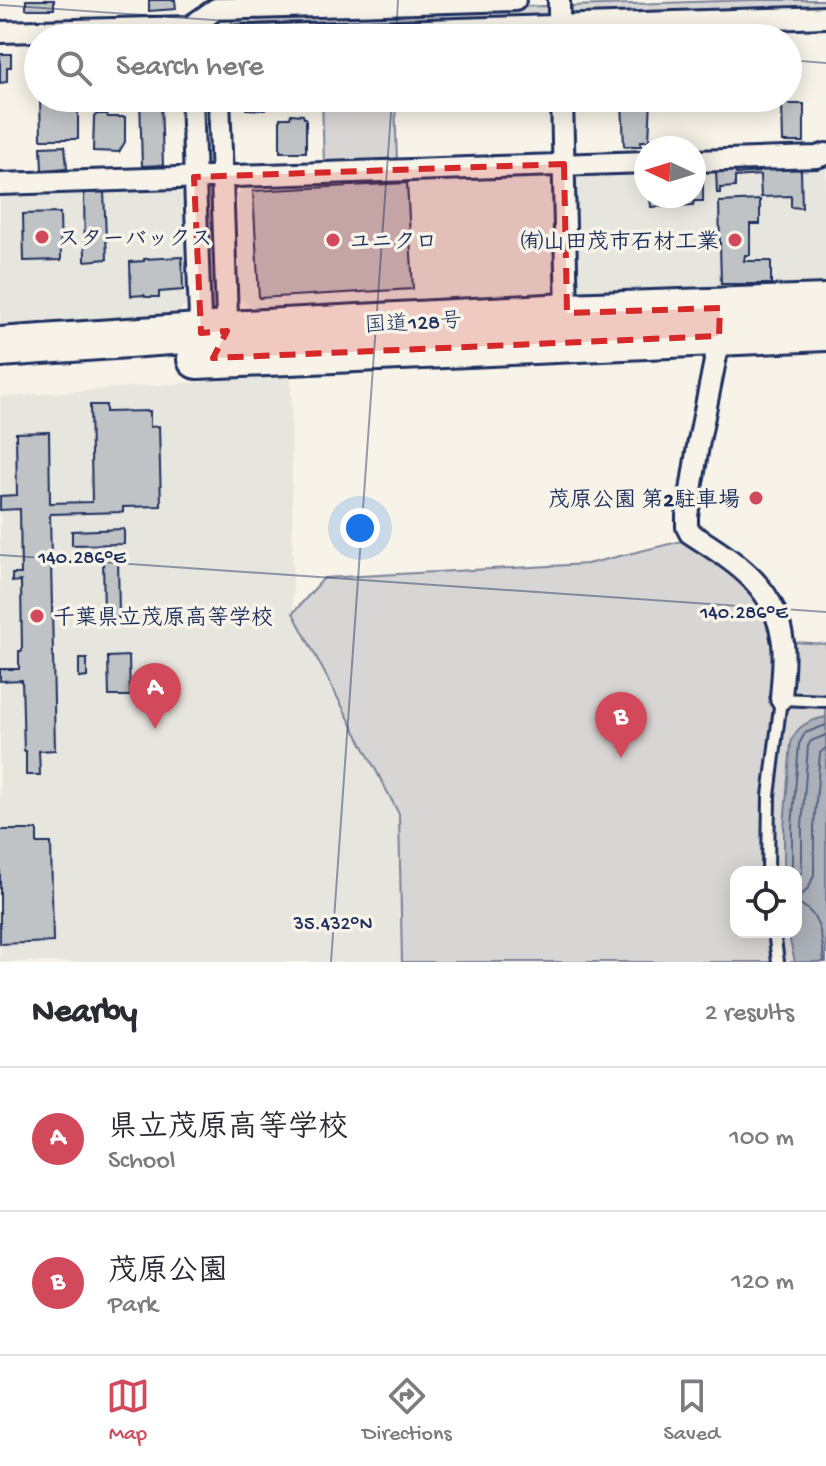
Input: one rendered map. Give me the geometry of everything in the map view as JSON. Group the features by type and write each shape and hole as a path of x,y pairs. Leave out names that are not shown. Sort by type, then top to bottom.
{"highway":[{"name":"国道128号","path":"0,347 719,322 826,304"},
{"name":"国道128号","path":"0,373 214,341 567,313 826,331"}],"street":[{"path":"208,3 515,0"},
{"path":"559,0 559,24"},
{"path":"195,24 208,3"},
{"path":"208,3 213,24"},
{"path":"701,24 826,17"},
{"path":"0,32 24,32"},
{"path":"192,112 194,177 214,341"},
{"path":"214,341 223,176 220,112"},
{"path":"562,112 567,313"},
{"path":"706,161 817,157 826,154"},
{"path":"0,184 634,162"},
{"path":"719,322 686,521 690,533 735,562 765,593 781,629 781,699"}],"lane":[{"path":"768,866 769,796 781,699 826,701"},
{"path":"775,938 778,962"}],"highlighted area":[{"path":"564,164 567,313 720,308 719,336 213,358 227,331 201,333 194,177"}],"shaded area":[{"path":"752,0 826,2 824,7 572,18 572,6"},
{"path":"545,6 550,11 548,18 337,24 232,24 232,18"},
{"path":"200,112 212,112 212,165 204,165"},
{"path":"322,112 395,112 397,162 324,165"},
{"path":"826,163 826,284 573,293 569,174 634,171 634,208 706,208 706,168"},
{"path":"559,172 562,292 254,310 240,297 237,195 247,184"},
{"path":"206,184 214,186 217,310 209,310 203,187"},
{"path":"171,186 182,194 186,305 176,314 0,327 0,192"},
{"path":"291,375 293,613 399,814 402,962 0,962 0,397"},
{"path":"686,540 733,568 759,595 777,641 826,644 826,962 402,962 399,814 293,613 324,578 587,564"}],"water":[{"path":"826,717 826,962 795,962 789,938 802,938 802,866 784,866 784,827 791,743 796,732 814,720"}],"building":[{"path":"26,0 54,0 54,9 26,9"},
{"path":"149,0 175,0 176,9 149,11"},
{"path":"0,54 11,54 11,67 7,67 7,82 0,83"},
{"path":"804,104 804,142 783,142 782,112 802,112"},
{"path":"40,112 78,112 78,139 41,139"},
{"path":"140,112 161,112 163,165 142,166"},
{"path":"622,112 650,112 649,136 634,136 634,146 624,146"},
{"path":"97,114 125,117 125,142 119,152 93,151 94,117"},
{"path":"291,114 306,118 306,152 280,152 280,118 290,118"},
{"path":"65,146 67,168 42,170 41,147"},
{"path":"797,168 801,171 802,208 791,207 791,196 761,197 760,175 735,177 735,187 720,188 720,193 717,193 716,170 735,170 736,174"},
{"name":"ユニクロ","path":"407,183 413,289 259,298 253,191"},
{"path":"104,192 107,259 85,261 84,193"},
{"name":"㈲山田茂市石材工業","path":"760,200 760,224 750,224 750,255 745,255 744,261 771,261 771,284 721,284 719,202"},
{"name":"スターバックス","path":"60,213 61,260 24,261 23,214"},
{"path":"182,257 183,290 159,292 159,297 131,296 130,262"},
{"name":"千葉県立茂原高等学校","path":"90,405 106,405 106,412 150,411 150,427 159,426 161,506 123,507 123,512 50,514 55,750 39,751 40,775 26,775 22,680 0,681 0,669 19,669 19,651 22,651 21,581 12,582 12,574 21,574 20,509 0,510 0,496 17,495 16,433 49,432 50,503 92,502"},
{"path":"124,529 124,544 72,545 72,531"},
{"path":"103,556 118,556 119,618 104,618"},
{"path":"129,656 130,696 109,696 108,657"},
{"path":"79,659 87,659 87,677 79,678"},
{"path":"0,830 37,830 37,843 51,843 53,942 0,944"}],"place":[{"name":"スターバックス","path":"42,237"},
{"name":"ユニクロ","path":"333,240"},
{"name":"㈲山田茂市石材工業","path":"735,240"},
{"name":"茂原公園 第2駐車場","path":"756,498"},
{"name":"千葉県立茂原高等学校","path":"37,616"},
{"name":"県立茂原高等学校","path":"155,729"},
{"name":"茂原公園","path":"621,758"}]}
